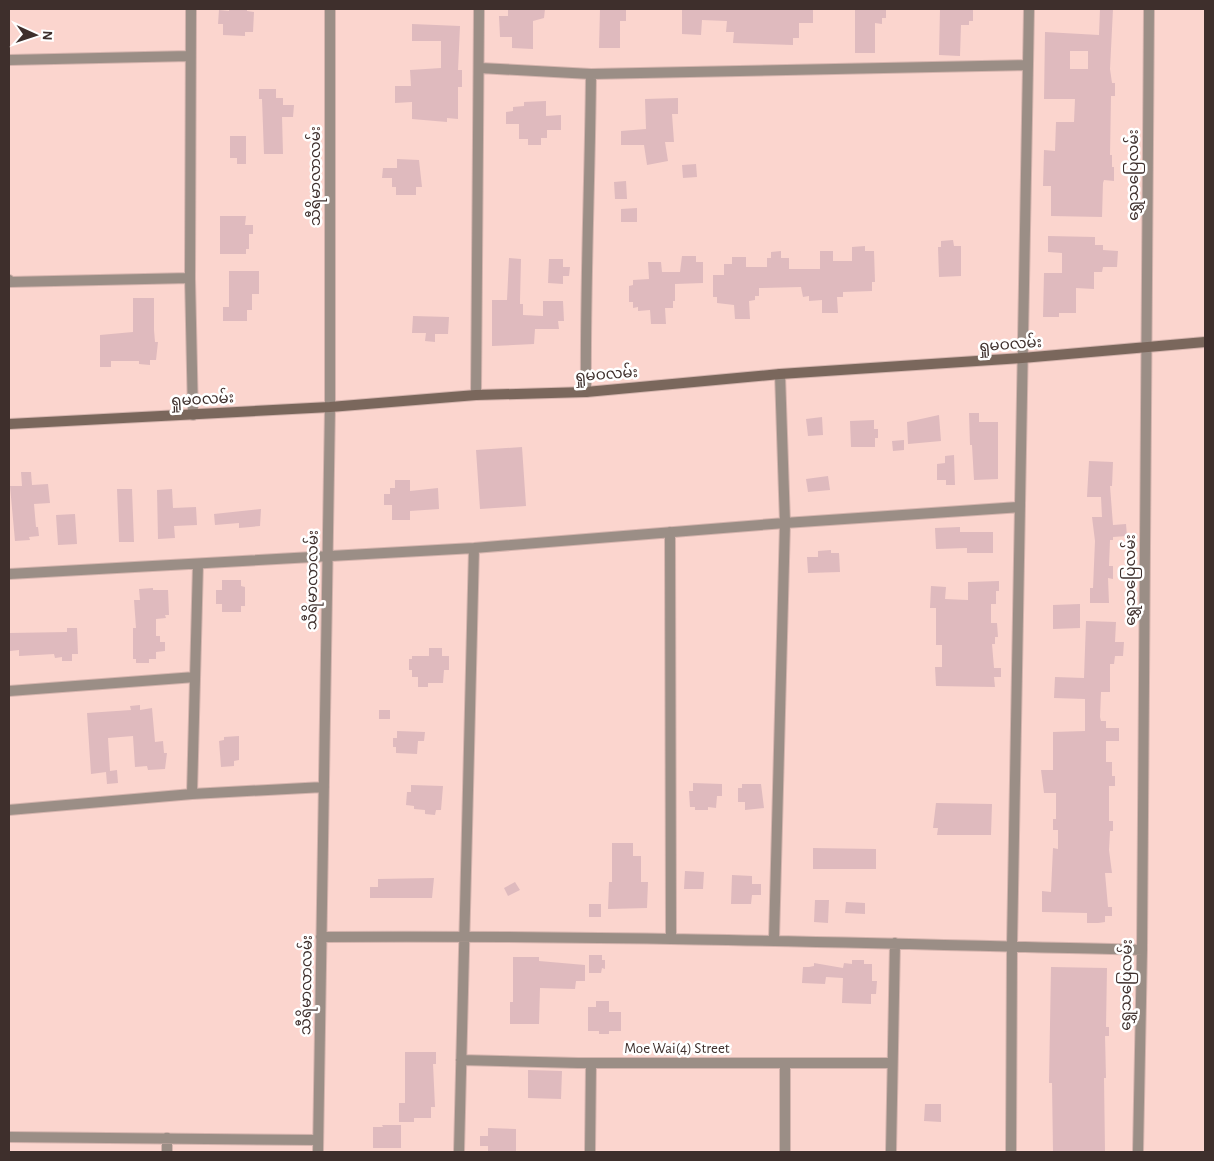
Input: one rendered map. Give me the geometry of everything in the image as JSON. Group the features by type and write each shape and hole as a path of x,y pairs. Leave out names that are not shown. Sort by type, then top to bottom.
{"street":[{"path":"191,9 190,278 193,415"},
{"name":"သီရိမာလာလမ်း","path":"318,1152 330,407 330,9"},
{"path":"476,395 479,9"},
{"path":"1011,1152 1012,946 1029,9"},
{"name":"ရွှေသပြေလမ်း","path":"1138,1152 1142,950 1150,9"},
{"path":"9,60 190,56"},
{"path":"480,68 592,74 1028,65"},
{"path":"586,392 585,294 589,218 592,74"},
{"path":"9,280 9,282 190,278"},
{"name":"ရှုမဝလမ်း","path":"9,424 330,407 476,395 586,392 780,374 1022,358 1205,342"},
{"path":"774,940 785,523 780,374"},
{"path":"9,574 474,548 785,523 1020,507"},
{"path":"670,532 671,939"},
{"path":"459,1152 474,548"},
{"path":"192,794 198,564"},
{"path":"9,691 195,677"},
{"path":"9,810 192,794 324,787"},
{"path":"321,937 464,936 774,940 1142,950"},
{"path":"891,1152 895,943"},
{"name":"Moe Wai(4) Street","path":"461,1060 592,1063 892,1063"},
{"path":"590,1152 592,1063"},
{"path":"785,1063 785,1152"},
{"path":"9,1137 318,1140"},
{"path":"167,1138 167,1152"}],"building":[{"path":"229,9 247,9 247,11 254,12 253,32 245,32 245,36 223,35 223,24 218,24 219,10 229,11"},
{"path":"508,9 545,9 544,18 533,21 533,49 512,48 512,37 500,37 499,16 508,16"},
{"path":"600,9 626,9 626,21 620,21 620,48 599,48"},
{"path":"682,9 813,9 813,23 799,23 799,38 793,38 793,45 733,43 734,32 726,32 727,21 702,20 701,35 682,34"},
{"path":"855,9 886,9 886,18 882,18 882,24 875,23 875,53 855,53"},
{"path":"940,9 973,9 973,21 969,21 969,25 961,25 960,56 939,55"},
{"path":"1100,9 1113,9 1110,69 1112,83 1115,83 1115,96 1111,96 1110,155 1112,155 1112,167 1114,167 1114,181 1104,180 1103,183 1102,217 1051,216 1051,186 1043,186 1044,150 1055,151 1056,122 1074,122 1075,99 1044,99 1045,32 1099,35","holes":["1070,51 1088,51 1088,69 1070,69"]},
{"path":"412,24 460,26 458,70 462,70 462,87 458,87 458,119 447,118 447,122 412,119 412,102 395,103 395,86 411,86 410,70 441,68 441,41 412,41"},
{"path":"259,89 276,89 276,98 283,98 283,105 294,105 293,117 282,117 283,154 264,154 262,99 259,99"},
{"path":"678,98 678,114 672,114 674,142 665,142 668,161 647,165 644,145 621,145 621,131 646,129 645,99"},
{"path":"546,101 546,116 561,115 561,130 547,130 547,138 541,138 541,145 528,145 528,139 519,139 519,124 506,124 506,112 513,111 513,107 524,106 524,102"},
{"path":"230,136 246,136 246,164 237,164 237,158 230,158"},
{"path":"397,159 419,160 422,187 416,187 416,195 396,195 396,187 392,187 392,178 382,178 383,168 397,168"},
{"path":"696,164 697,177 683,178 682,165"},
{"path":"626,181 627,199 615,199 614,182"},
{"path":"637,208 637,222 621,222 621,209"},
{"path":"220,216 246,216 245,225 253,225 253,234 249,234 249,249 246,249 246,254 220,254"},
{"path":"1048,236 1095,237 1095,245 1103,245 1103,250 1118,251 1117,267 1103,267 1102,272 1094,272 1094,289 1076,288 1076,313 1059,313 1059,317 1043,317 1044,273 1062,273 1062,253 1048,252"},
{"path":"953,240 954,246 961,246 961,276 939,277 938,247 941,247 941,241"},
{"path":"865,246 865,251 874,251 875,282 872,282 872,291 843,292 843,297 837,297 838,313 822,313 822,300 809,301 809,296 803,297 801,287 759,288 759,296 755,296 755,300 749,301 750,319 735,319 734,305 717,303 717,297 713,297 713,275 724,275 724,264 732,264 732,257 746,257 746,267 767,267 767,258 771,258 771,252 781,251 781,258 789,258 789,269 820,269 820,251 833,251 833,261 852,261 852,247"},
{"path":"682,256 696,256 696,262 703,262 703,283 675,284 673,308 665,308 666,324 651,324 650,310 638,311 638,307 633,308 633,302 629,302 629,286 633,285 633,280 649,279 648,262 661,262 662,272 680,272"},
{"path":"509,258 521,259 520,304 523,304 523,315 543,316 543,301 563,301 564,321 558,321 559,329 535,329 534,344 492,346 492,300 507,300"},
{"path":"549,259 563,259 563,267 570,267 569,276 563,276 563,284 548,283"},
{"path":"229,271 259,271 259,294 252,294 252,310 247,310 247,321 223,321 223,307 229,307"},
{"path":"133,298 154,298 155,342 158,342 156,360 150,360 150,365 139,364 139,361 111,361 111,367 100,367 100,335 133,332"},
{"path":"413,316 449,317 448,334 435,334 435,342 425,341 426,333 412,333"},
{"path":"969,413 979,413 979,422 998,422 998,479 974,480"},
{"path":"939,415 941,441 908,444 907,422"},
{"path":"822,417 823,435 808,436 806,419"},
{"path":"874,420 874,429 878,429 875,447 851,447 850,421"},
{"path":"904,440 904,450 893,451 892,441"},
{"path":"522,447 526,506 480,509 476,450"},
{"path":"954,455 955,485 946,485 946,480 937,480 937,464 945,463 945,456"},
{"path":"1089,461 1113,462 1112,486 1110,486 1113,525 1126,524 1127,536 1113,537 1113,540 1110,540 1109,566 1113,566 1113,579 1108,578 1109,603 1090,603 1090,588 1093,588 1095,541 1092,517 1102,517 1101,497 1087,497"},
{"path":"21,472 31,472 32,485 48,484 50,503 34,504 36,527 38,527 39,536 29,537 30,540 15,541 10,486 22,486"},
{"path":"828,476 830,490 808,492 806,479"},
{"path":"395,480 410,480 410,491 438,488 439,509 410,511 410,520 392,520 392,505 384,505 384,494 390,494 390,488 395,488"},
{"path":"117,489 132,489 134,542 119,542"},
{"path":"172,489 173,508 196,507 197,525 174,526 175,538 158,539 157,490"},
{"path":"261,509 260,526 239,528 239,523 215,525 214,514"},
{"path":"75,514 77,544 58,545 56,515"},
{"path":"960,527 960,532 993,532 993,553 967,553 967,548 936,549 935,528"},
{"path":"831,550 831,553 839,553 840,572 808,573 807,557 818,557 818,551"},
{"path":"222,580 241,580 241,586 245,587 245,606 241,606 241,612 222,612 222,604 216,604 216,590 222,590"},
{"path":"999,581 999,591 996,591 996,604 991,604 991,623 997,623 998,637 995,637 995,644 992,644 994,668 1001,668 1001,677 994,677 995,687 936,686 935,667 942,667 942,645 936,645 936,608 930,608 931,586 946,587 945,599 968,600 968,582"},
{"path":"153,588 153,590 168,590 169,615 165,615 166,618 156,619 156,636 160,636 160,642 165,642 165,651 156,652 156,659 149,659 149,663 136,663 136,659 133,659 133,628 136,628 134,600 140,600 139,589"},
{"path":"1080,604 1080,628 1053,629 1053,605"},
{"path":"1086,621 1116,622 1115,642 1124,642 1123,656 1115,656 1114,664 1110,664 1110,692 1101,692 1101,721 1106,721 1106,728 1119,728 1119,741 1106,741 1106,762 1112,762 1112,776 1115,776 1115,786 1109,786 1109,821 1113,821 1113,831 1110,831 1109,850 1112,873 1105,873 1108,907 1112,907 1112,916 1105,916 1105,922 1098,923 1087,923 1087,913 1042,912 1042,891 1051,892 1053,848 1058,849 1058,830 1053,830 1053,819 1056,819 1056,793 1044,793 1041,770 1053,770 1053,732 1085,731 1085,699 1054,698 1055,677 1084,678"},
{"path":"67,628 77,628 78,654 72,654 72,661 62,661 62,657 55,658 54,654 19,656 19,650 10,651 9,633 67,632"},
{"path":"429,648 442,648 442,656 449,656 449,670 444,670 443,683 428,683 428,687 418,687 418,677 412,677 412,670 409,670 409,659 412,659 412,656 429,656"},
{"path":"140,705 140,710 152,708 155,742 163,741 164,753 167,753 165,769 148,770 147,766 135,767 133,736 108,738 110,771 117,770 118,783 107,784 106,772 91,774 87,713 131,710 130,706"},
{"path":"379,710 390,710 390,719 379,719"},
{"path":"397,731 425,732 424,741 418,741 417,754 396,753 396,747 393,747 393,738 397,738"},
{"path":"239,736 239,760 234,761 234,766 221,767 219,741 224,740 224,737"},
{"path":"693,783 722,784 722,796 717,796 716,808 708,807 708,810 695,810 695,807 690,807 689,791 693,791"},
{"path":"742,784 761,784 764,808 745,810 745,802 738,802 738,788 742,788"},
{"path":"411,785 443,786 441,810 436,810 435,815 425,814 425,810 414,809 414,806 406,805 407,792 411,792"},
{"path":"936,803 992,804 991,835 937,835 938,828 933,828"},
{"path":"612,843 633,843 633,856 641,856 641,882 648,882 647,908 608,909 609,882 612,882"},
{"path":"813,848 876,849 876,869 813,869"},
{"path":"685,871 704,872 703,889 684,889"},
{"path":"732,875 752,876 752,884 761,884 761,895 752,895 751,904 731,904"},
{"path":"434,878 432,898 370,898 370,887 378,887 378,879"},
{"path":"515,882 520,890 508,896 504,888"},
{"path":"815,900 829,900 828,923 814,922"},
{"path":"846,902 865,903 865,914 845,913"},
{"path":"589,904 601,904 601,917 589,917"},
{"path":"589,955 602,955 602,960 605,960 605,969 602,968 601,973 589,973"},
{"path":"513,957 539,957 539,961 585,965 585,981 576,981 575,989 540,988 539,1024 510,1024 510,1002 513,1002"},
{"path":"852,960 864,960 864,964 872,964 872,981 877,981 876,994 871,994 871,1004 842,1003 843,978 826,977 825,984 802,983 803,967 814,966 814,963 843,968 844,963 852,964"},
{"path":"1051,967 1107,968 1106,1027 1109,1027 1109,1036 1105,1036 1105,1152 1053,1152 1052,1083 1049,1083"},
{"path":"596,1001 609,1001 609,1012 621,1012 621,1031 609,1031 609,1034 599,1034 599,1031 588,1031 588,1007 596,1007"},
{"path":"405,1052 436,1052 436,1064 433,1064 435,1107 431,1107 431,1118 414,1118 414,1122 399,1122 399,1103 405,1103"},
{"path":"528,1070 562,1071 561,1099 528,1098"},
{"path":"925,1104 941,1104 941,1122 924,1121"},
{"path":"382,1125 401,1125 401,1148 373,1148 373,1127 383,1127"},
{"path":"488,1128 516,1129 516,1152 488,1152 488,1146 480,1146 480,1136 488,1136"}]}
